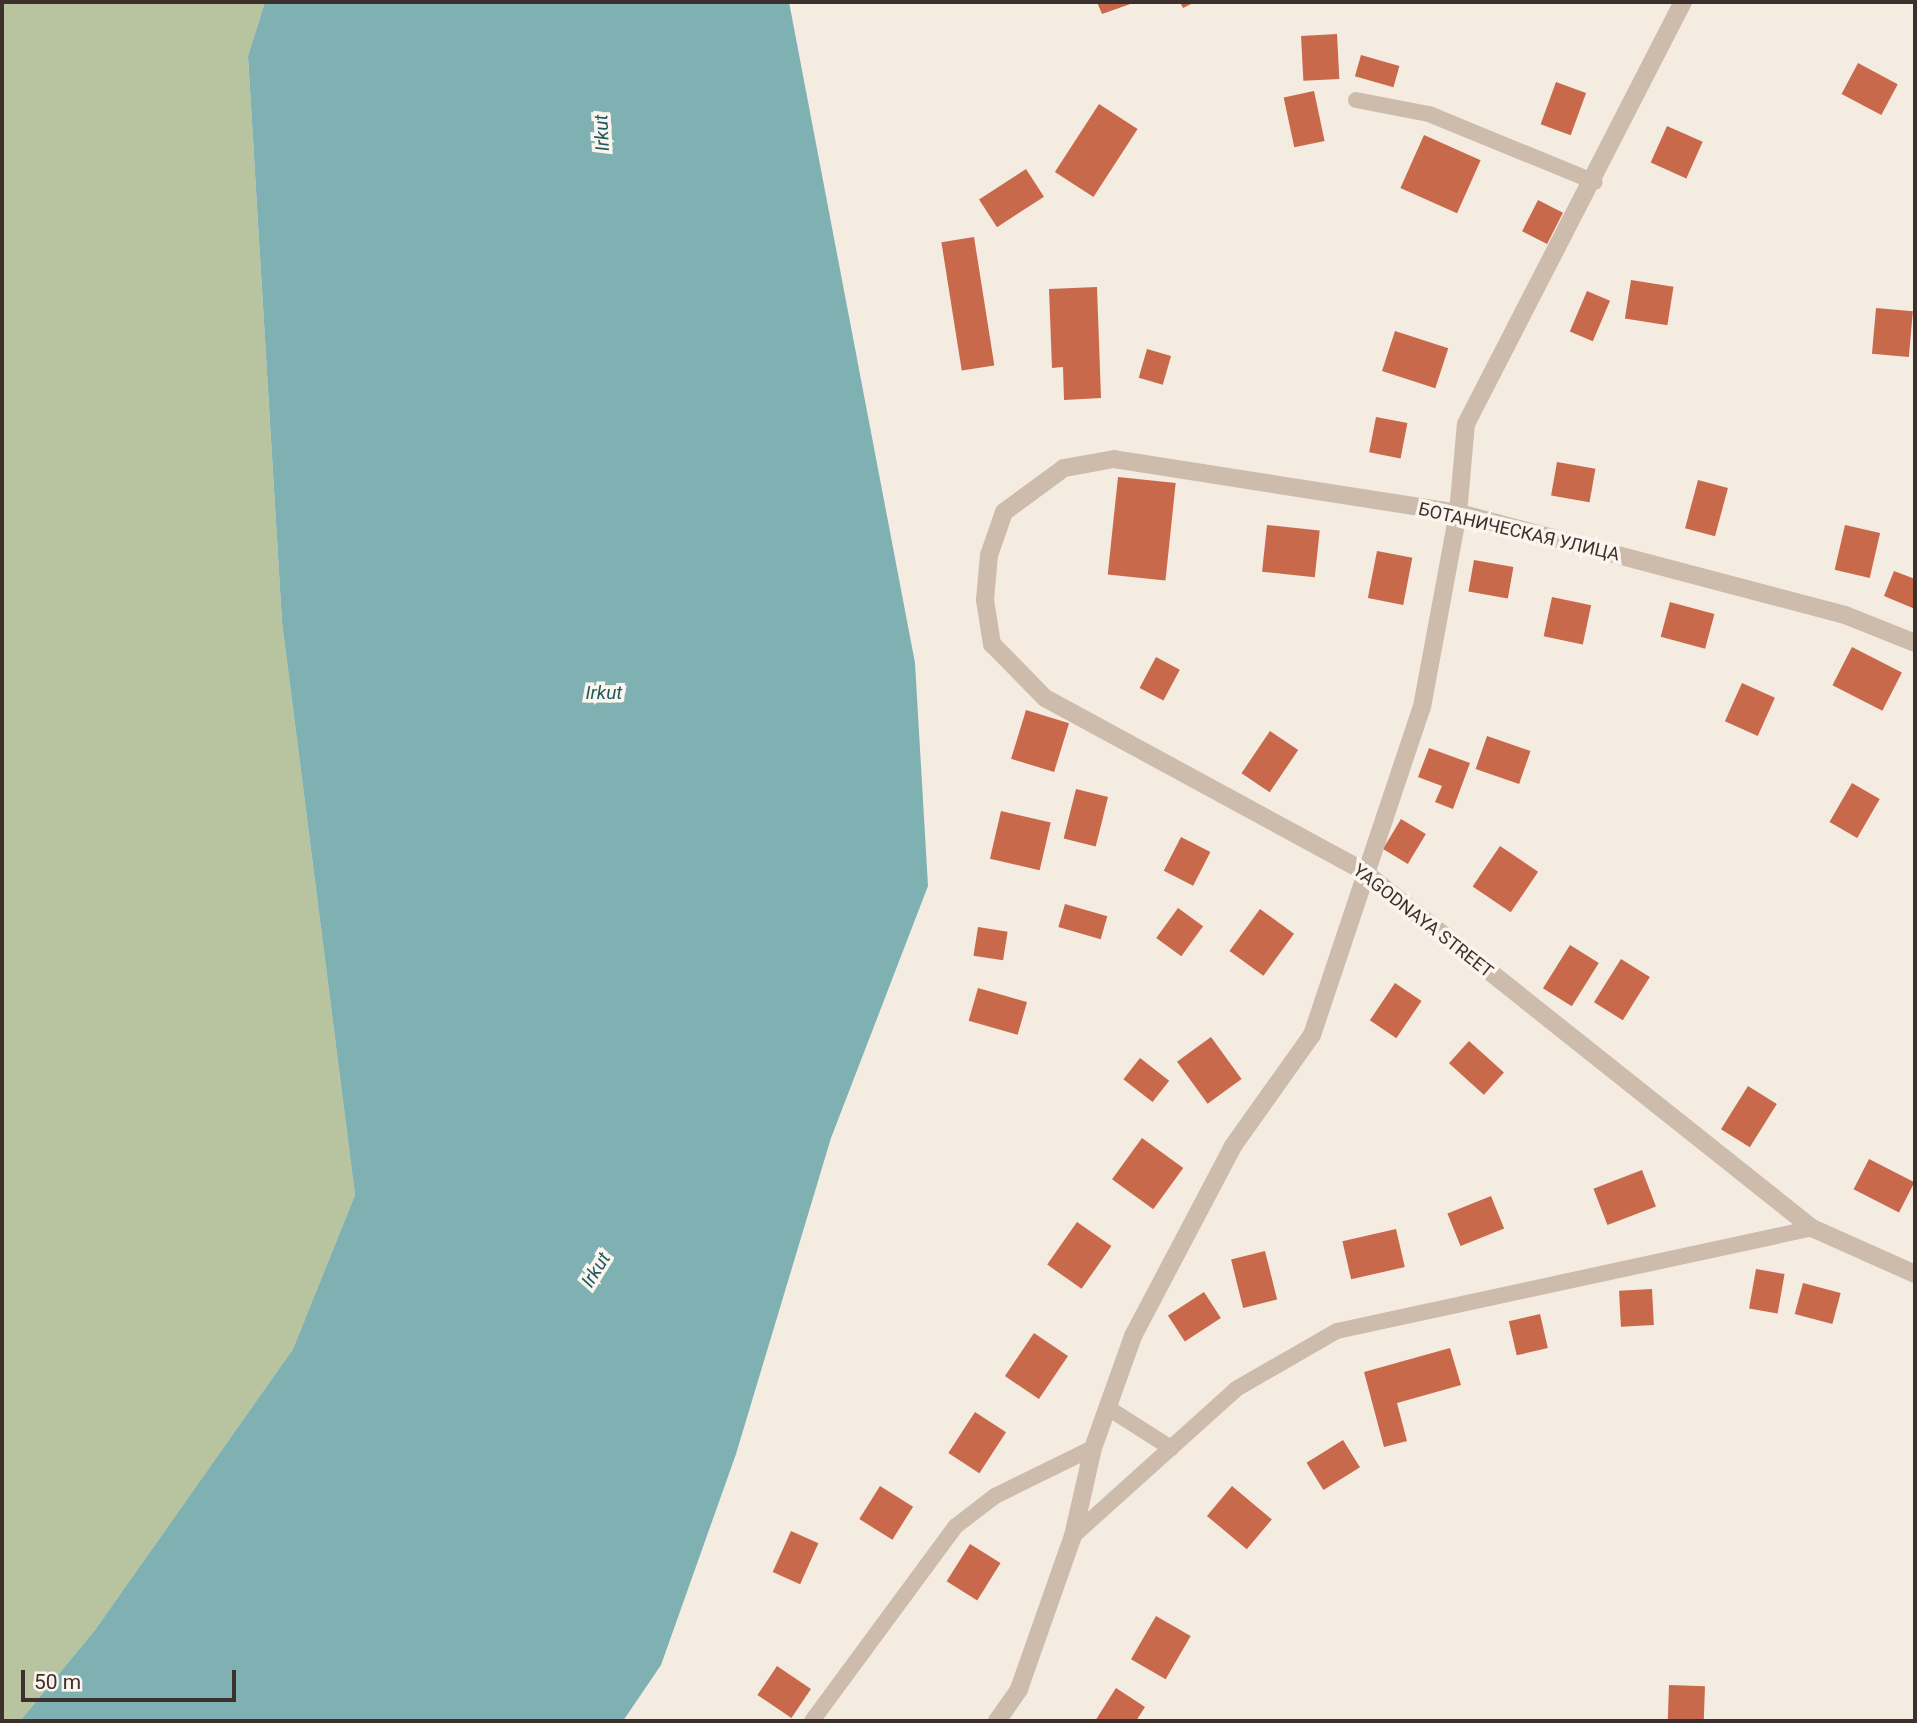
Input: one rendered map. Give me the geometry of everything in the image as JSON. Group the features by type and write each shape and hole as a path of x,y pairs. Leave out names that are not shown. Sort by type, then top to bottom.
{"street":[{"path":"997,1721 1019,1689 1073,1536 1094,1448 1133,1336 1233,1146 1312,1035 1363,871 1422,707 1458,513 1466,424 1595,182 1682,2"},
{"name":"БОТАНИЧЕСКАЯ УЛИЦА","path":"1004,512 1064,468 1114,459 1458,513 1845,615 1915,643"},
{"name":"YAGODNAYA STREET","path":"1004,512 989,555 985,600 992,644 1021,678 1045,698 1363,871 1812,1228 1915,1274"}],"lane":[{"path":"1356,100 1429,114 1595,182"},
{"path":"1073,1536 1236,1389 1337,1331 1812,1228"},
{"path":"1108,1408 1171,1448"},
{"path":"812,1721 956,1526 995,1496 1094,1448"}],"green space":[{"path":"2,2 265,2 248,56 282,622 355,1195 293,1349 95,1630 20,1721 2,1721"}],"water":[{"name":"Irkut","path":"265,2 789,2 915,663 928,886 831,1138 736,1454 661,1665 623,1721 20,1721 95,1630 293,1349 355,1195 282,622 248,56"}],"building":[{"path":"1097,2 1136,2 1102,14"},
{"path":"1180,2 1195,2 1183,8"},
{"path":"1337,34 1339,79 1303,81 1301,36"},
{"path":"1361,55 1399,66 1393,87 1355,76"},
{"path":"1858,63 1898,84 1881,115 1842,94"},
{"path":"1556,82 1586,93 1571,135 1541,124"},
{"path":"1314,91 1325,141 1294,147 1284,97"},
{"path":"1099,104 1138,129 1093,197 1055,172"},
{"path":"1667,126 1703,142 1686,178 1651,163"},
{"path":"1424,135 1481,160 1457,213 1400,188"},
{"path":"1026,169 1044,197 997,227 979,199"},
{"path":"1538,200 1563,213 1547,244 1522,231"},
{"path":"974,237 994,365 962,371 941,242"},
{"path":"1631,280 1673,287 1667,325 1625,319"},
{"path":"1097,287 1101,398 1064,400 1063,367 1052,368 1049,289"},
{"path":"1587,291 1610,301 1593,341 1570,332"},
{"path":"1876,308 1913,311 1909,357 1872,354"},
{"path":"1395,331 1448,348 1435,388 1382,371"},
{"path":"1147,349 1171,356 1163,385 1139,378"},
{"path":"1376,417 1407,423 1401,458 1369,452"},
{"path":"1557,462 1595,469 1590,502 1551,495"},
{"path":"1118,477 1176,483 1165,581 1108,574"},
{"path":"1698,480 1728,488 1715,536 1685,528"},
{"path":"1267,525 1320,531 1315,577 1262,572"},
{"path":"1845,525 1880,533 1870,578 1835,570"},
{"path":"1377,551 1412,558 1403,605 1368,598"},
{"path":"1474,560 1513,567 1508,598 1468,592"},
{"path":"1894,571 1915,579 1915,609 1884,596"},
{"path":"1552,597 1591,605 1583,644 1544,636"},
{"path":"1670,602 1714,614 1705,649 1661,637"},
{"path":"1852,647 1902,672 1882,711 1832,685"},
{"path":"1156,657 1180,670 1163,701 1140,688"},
{"path":"1742,683 1775,698 1758,736 1725,721"},
{"path":"1026,710 1069,723 1054,772 1011,759"},
{"path":"1270,731 1298,750 1270,792 1241,773"},
{"path":"1487,736 1530,751 1519,784 1476,769"},
{"path":"1429,748 1470,763 1453,809 1435,802 1442,786 1418,777"},
{"path":"1852,783 1880,799 1857,838 1830,822"},
{"path":"1076,789 1108,797 1096,846 1064,838"},
{"path":"1001,811 1051,822 1040,870 990,859"},
{"path":"1401,819 1426,834 1408,864 1383,849"},
{"path":"1181,837 1210,852 1193,886 1164,871"},
{"path":"1500,846 1538,872 1511,912 1473,887"},
{"path":"1065,904 1107,916 1101,939 1058,927"},
{"path":"1178,908 1203,926 1181,956 1156,938"},
{"path":"1260,909 1294,934 1263,976 1229,951"},
{"path":"978,927 1008,932 1003,960 973,956"},
{"path":"1570,945 1599,963 1572,1006 1543,988"},
{"path":"1621,959 1650,977 1623,1020 1594,1002"},
{"path":"1395,983 1422,1001 1396,1038 1370,1020"},
{"path":"978,988 1027,1002 1018,1035 969,1021"},
{"path":"1211,1037 1242,1079 1208,1104 1177,1062"},
{"path":"1469,1041 1504,1072 1484,1095 1449,1063"},
{"path":"1140,1058 1169,1081 1153,1102 1123,1079"},
{"path":"1748,1086 1777,1104 1750,1147 1721,1129"},
{"path":"1142,1138 1183,1168 1153,1209 1112,1179"},
{"path":"1869,1159 1914,1182 1899,1212 1854,1189"},
{"path":"1642,1170 1656,1206 1607,1225 1593,1189"},
{"path":"1491,1196 1504,1228 1461,1246 1447,1214"},
{"path":"1077,1222 1111,1246 1082,1289 1047,1265"},
{"path":"1396,1229 1405,1267 1351,1279 1342,1241"},
{"path":"1265,1251 1277,1300 1243,1308 1231,1259"},
{"path":"1756,1269 1785,1274 1778,1313 1749,1308"},
{"path":"1803,1283 1841,1293 1832,1324 1795,1314"},
{"path":"1652,1289 1654,1325 1621,1327 1619,1291"},
{"path":"1204,1292 1221,1318 1185,1341 1168,1315"},
{"path":"1540,1314 1548,1348 1517,1355 1509,1321"},
{"path":"1034,1333 1068,1356 1039,1399 1005,1376"},
{"path":"1450,1348 1461,1385 1397,1403 1407,1441 1384,1447 1364,1372"},
{"path":"975,1412 1006,1432 979,1473 948,1453"},
{"path":"1343,1440 1360,1467 1323,1490 1307,1463"},
{"path":"880,1486 913,1507 892,1540 859,1519"},
{"path":"1232,1486 1272,1519 1247,1549 1207,1516"},
{"path":"791,1531 818,1543 800,1584 773,1572"},
{"path":"970,1544 1001,1563 977,1600 947,1581"},
{"path":"1156,1616 1191,1636 1166,1679 1131,1659"},
{"path":"777,1666 811,1689 791,1718 757,1695"},
{"path":"1669,1685 1705,1686 1704,1721 1668,1721"},
{"path":"1116,1688 1145,1707 1136,1721 1095,1721"}]}
